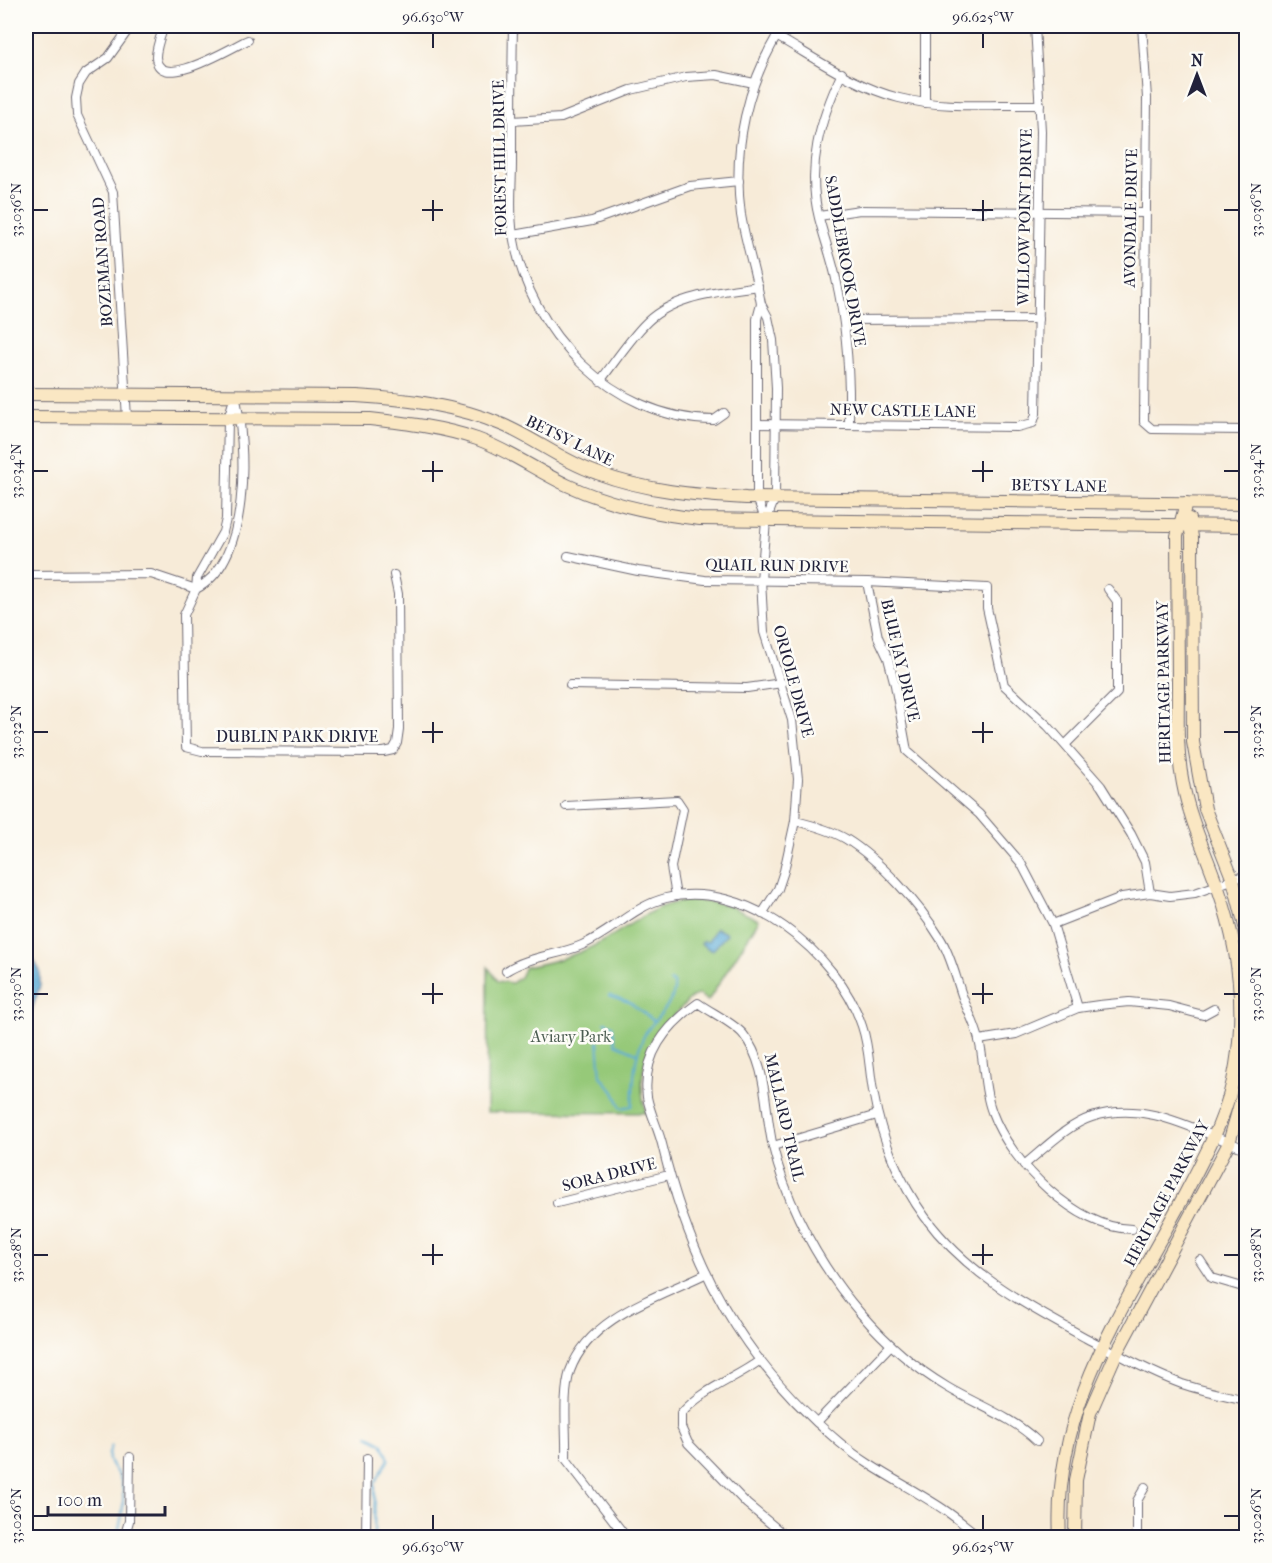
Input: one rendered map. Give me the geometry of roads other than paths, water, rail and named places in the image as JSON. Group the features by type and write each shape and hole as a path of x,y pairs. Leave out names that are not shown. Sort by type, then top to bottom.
{"main road":[{"name":"BETSY LANE","path":"26,394 356,396 423,402 452,408 503,426 594,472 632,485 671,493 757,498 1246,504"},
{"path":"26,417 370,419 445,429 480,440 569,486 633,507 683,517 766,521 1246,526"},
{"name":"HERITAGE PARKWAY","path":"1186,503 1193,742 1205,809 1233,880 1246,930"},
{"name":"HERITAGE PARKWAY","path":"1060,1538 1059,1514 1065,1446 1077,1405 1102,1346 1215,1137 1222,1121 1236,1065 1239,1028 1237,954 1217,885 1190,816 1180,764 1177,536 1186,525"},
{"name":"HERITAGE PARKWAY","path":"1076,1538 1076,1480 1090,1413 1116,1354 1229,1143 1246,1083"}],"street":[{"name":"BOZEMAN ROAD","path":"127,417 113,192 77,115 76,98 78,84 86,73 108,58 131,26"},
{"path":"164,26 156,56 158,65 163,70 186,70 248,40"},
{"name":"FOREST HILL DRIVE","path":"513,26 513,235 520,265 549,322 571,354 600,381 644,405 671,414 714,420 724,412"},
{"name":"ORIOLE DRIVE","path":"762,914 778,888 795,821 796,747 782,683 764,632 761,580 766,521 775,498 776,423 773,340 768,317 761,304 744,226 739,181 743,126 754,83 783,26"},
{"path":"925,26 925,103"},
{"name":"WILLOW POINT DRIVE","path":"1035,26 1040,105 1036,409"},
{"name":"AVONDALE DRIVE","path":"1142,26 1147,98 1144,213 1144,422 1152,429 1246,429"},
{"path":"776,36 880,92 925,103 1040,105"},
{"name":"SADDLEBROOK DRIVE","path":"842,73 817,136 814,172 819,216 836,279 844,320 849,376 849,424"},
{"path":"512,121 561,118 631,90 686,77 716,75 754,83"},
{"path":"513,235 592,221 653,197 690,186 739,181"},
{"path":"819,216 851,210 1144,213"},
{"path":"600,381 644,325 672,305 710,293 758,286"},
{"name":"ORIOLE DRIVE","path":"761,304 757,319 757,498 766,521"},
{"path":"844,320 1038,319"},
{"name":"DUBLIN PARK DRIVE","path":"235,395 224,527 197,578 196,589 184,615 186,747 202,751 384,752 395,747 399,729 398,594 394,575"},
{"name":"NEW CASTLE LANE","path":"757,423 1024,426 1033,423 1036,409"},
{"name":"DUBLIN PARK DRIVE","path":"196,589 205,585 234,541 241,465 234,418"},
{"path":"228,465 241,465"},
{"path":"224,527 236,531"},
{"name":"QUAIL RUN DRIVE","path":"568,556 638,571 705,580 867,582 987,588 987,608 1004,685 1066,744"},
{"path":"26,575 151,574 196,589"},
{"name":"BLUE JAY DRIVE","path":"867,582 878,637 888,658 895,685 907,751 979,814 1021,863 1053,924 1078,1008"},
{"path":"1108,589 1117,601 1117,693 1066,744 1101,786 1131,834 1144,862 1150,893"},
{"path":"570,685 747,688 782,683"},
{"path":"566,807 677,800 682,804 683,809 671,867 676,896"},
{"path":"795,821 818,827 846,839 874,861 909,896 941,939 979,1040 985,1085 992,1113 1004,1137 1024,1166 1042,1185 1078,1211 1116,1229 1132,1229"},
{"path":"1053,924 1122,897 1150,893 1170,896 1195,893 1246,875"},
{"path":"506,971 522,961 582,945 645,905 676,896 697,893 728,898 762,914 812,951 825,964 847,994 867,1045 877,1115 901,1177 924,1216 953,1250 985,1279 1026,1306 1116,1354 1183,1384 1246,1400"},
{"path":"979,1040 1016,1034 1078,1008 1130,1002 1169,1006 1203,1014 1214,1009"},
{"name":"MALLARD TRAIL","path":"669,1175 647,1097 647,1072 655,1046 674,1020 698,1003 741,1032 754,1051 761,1073 773,1146 787,1190 816,1250 851,1301 891,1345 945,1386 1024,1429 1037,1441"},
{"path":"1024,1166 1059,1136 1090,1117 1127,1110 1161,1115 1246,1149"},
{"path":"773,1146 877,1115"},
{"path":"669,1175 676,1203 705,1274 759,1360 817,1422 877,1470 946,1511 982,1538"},
{"name":"SORA DRIVE","path":"557,1203 669,1175"},
{"path":"1200,1260 1212,1278 1246,1288"},
{"path":"627,1538 566,1459 570,1373 585,1342 608,1322 705,1274"},
{"path":"817,1422 891,1345"},
{"path":"759,1360 691,1401 681,1414 681,1427 688,1443 716,1474 747,1504 788,1538"},
{"path":"124,1538 129,1521 130,1457"},
{"path":"366,1538 367,1458"},
{"path":"1137,1538 1137,1501 1144,1487"}],"water":[{"path":"716,928 727,934 712,951 701,944 703,941 708,942"},
{"path":"26,947 40,971 40,986 26,1027"}],"waterway":[{"path":"598,1042 601,1076 614,1092 621,1108 632,1106 639,1050 646,1032 665,1010 672,997 674,984 670,981"},
{"path":"609,995 629,1002 654,1021"},
{"path":"605,1022 612,1025 616,1044 637,1053"},
{"path":"368,1436 382,1443 389,1459 375,1483 374,1538"},
{"path":"112,1446 108,1457 122,1484 123,1497 116,1538"}],"park label":[{"name":"Aviary Park","path":"571,1036"}]}
